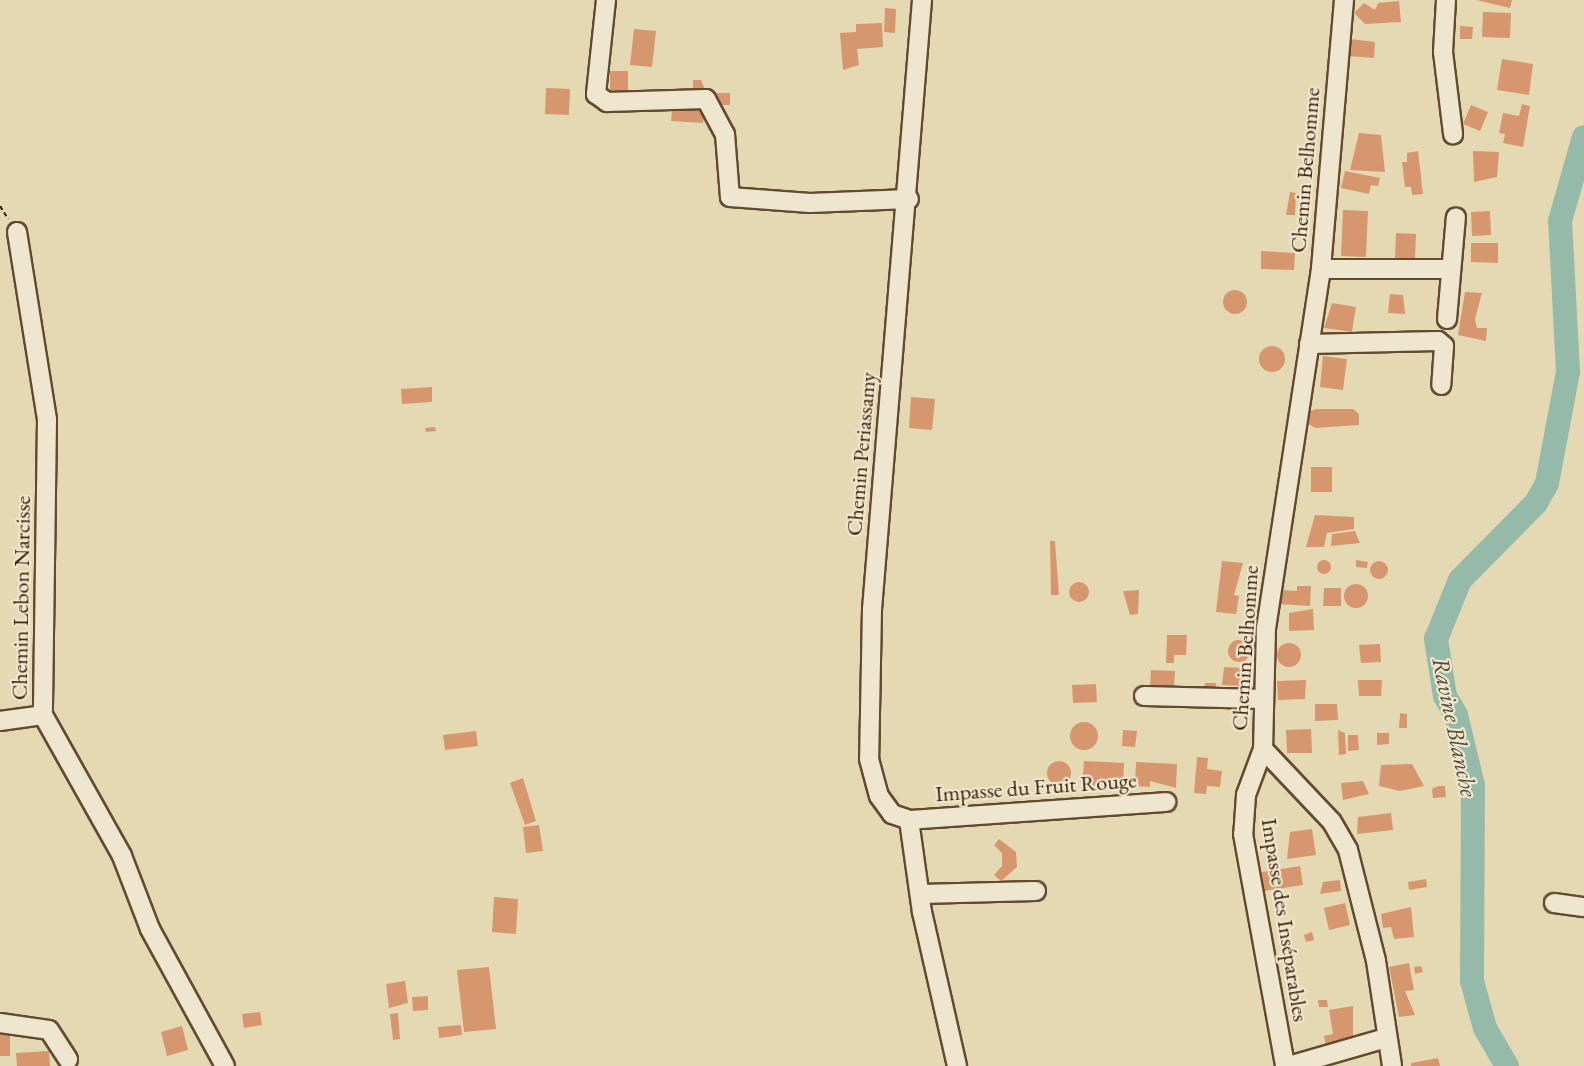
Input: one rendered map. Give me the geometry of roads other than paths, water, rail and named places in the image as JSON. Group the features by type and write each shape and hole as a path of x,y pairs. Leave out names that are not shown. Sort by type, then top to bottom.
{"street":[{"path":"606,0 596,94 607,102 706,99 724,134 730,197 798,202 909,199"},
{"name":"Chemin Periassamy","path":"909,820 891,814 879,796 869,759 872,609 909,199 922,0"},
{"name":"Chemin Belhomme","path":"1344,0 1321,269 1275,555 1262,699 1263,748 1332,822 1348,850 1376,962 1392,1066"},
{"path":"1446,0 1443,52 1453,134"},
{"path":"1447,319 1456,217"},
{"name":"Chemin Lebon Narcisse","path":"17,232 47,420 43,715 122,856 150,929 225,1066"},
{"path":"1321,269 1451,269"},
{"path":"1309,344 1438,341 1444,346 1441,385"},
{"path":"1144,696 1262,699"},
{"path":"0,721 43,715"},
{"name":"Impasse des Inséparables","path":"1263,748 1245,795 1243,834 1287,1066"},
{"name":"Impasse du Fruit Rouge","path":"909,820 1166,802"},
{"path":"909,820 920,894 957,1066"},
{"path":"920,894 1035,891"},
{"path":"1554,903 1584,907"},
{"path":"0,1023 49,1030 68,1059"},
{"path":"1287,1066 1386,1038"}],"waterway":[{"name":"Ravine Blanche","path":"1507,1066 1485,1028 1472,981 1473,785 1456,715 1445,696 1436,639 1460,580 1536,503 1547,483 1568,372 1560,221 1584,137"}]}
